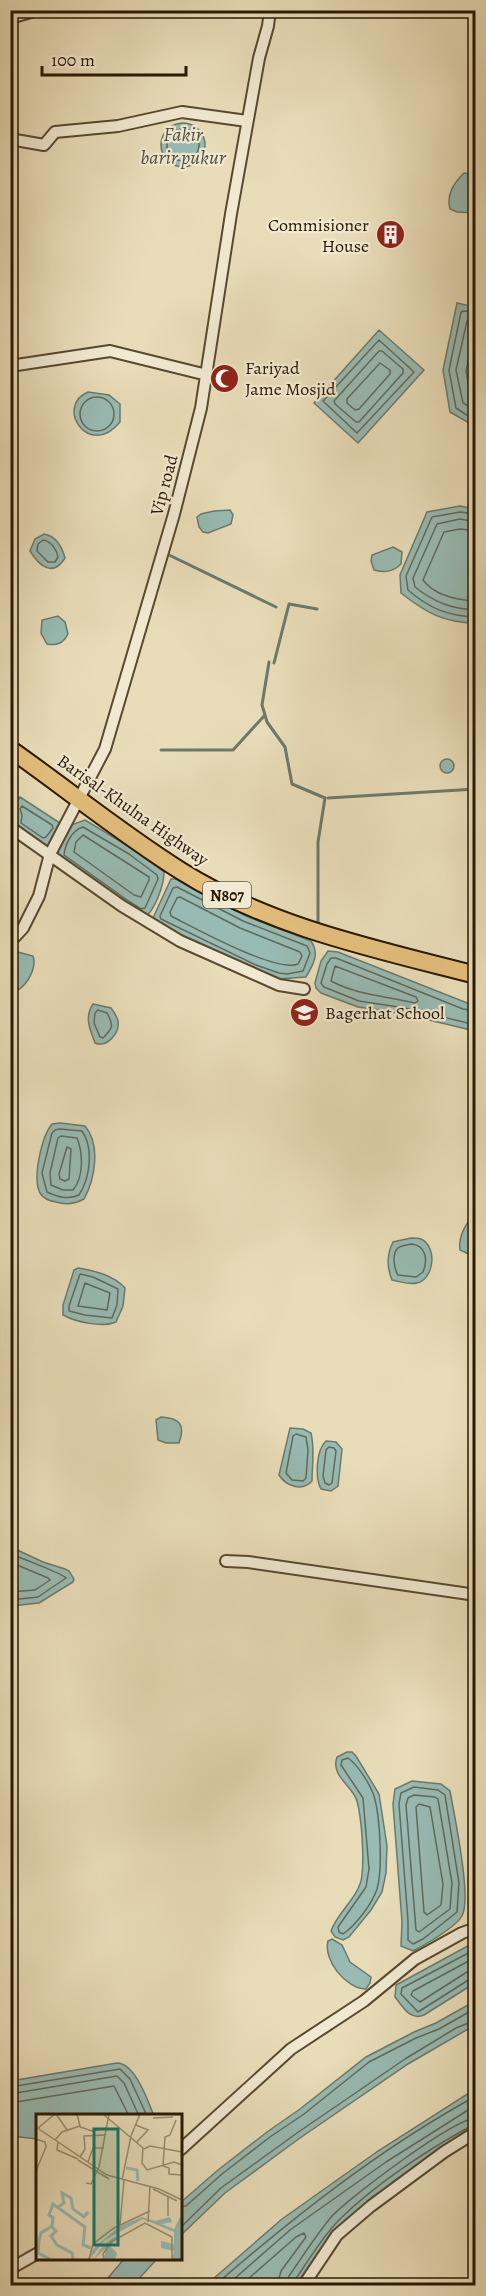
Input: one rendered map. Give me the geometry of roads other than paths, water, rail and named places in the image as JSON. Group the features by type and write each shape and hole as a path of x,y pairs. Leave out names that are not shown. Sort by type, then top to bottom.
{"highway":[{"name":"Barisal-Khulna Highway","path":"10,749 181,872 260,912 350,943 476,975"}],"street":[{"path":"10,18 38,10"},
{"name":"Vip road","path":"10,942 23,928 39,896 50,854 105,749 174,514 201,408 247,121 270,10"},
{"path":"10,139 44,145 55,132 117,126 182,112 247,121"},
{"path":"10,366 110,351 207,375"},
{"path":"10,827 122,906 180,941 279,985 304,989"},
{"path":"226,1561 248,1562 476,1595"},
{"path":"182,2148 291,2049 364,2001 415,1959 462,1933 476,1928"},
{"path":"303,2286 337,2235 371,2206 444,2152 476,2132"},
{"path":"10,2269 36,2254"}],"water":[{"name":"Fakir barir pukur","path":"183,123 192,124 199,129 204,136 204,154 199,161 192,166 183,167 174,166 167,161 162,154 161,145 162,136 167,129 174,124"},
{"path":"464,173 475,175 475,213 457,212 450,209 449,198 452,189"},
{"path":"457,303 475,307 475,424 450,412 443,370"},
{"path":"379,330 424,370 358,443 314,403"},
{"path":"88,392 109,395 120,404 120,422 108,432 97,435 87,433 75,418 74,408 78,399"},
{"path":"460,506 475,509 475,623 444,619 418,606 401,593 400,575 427,512"},
{"path":"230,510 233,515 231,524 208,533 203,532 199,527 197,517 201,514"},
{"path":"44,534 55,540 64,554 65,558 56,567 47,568 42,565 30,551 35,539"},
{"path":"393,547 402,552 401,564 389,571 374,570 372,555"},
{"path":"58,616 65,622 68,634 60,643 47,644 41,633 42,620"},
{"path":"444,759 450,759 454,766 450,773 444,773 440,769 440,763"},
{"path":"20,797 63,825 47,848 11,824 16,816 11,811"},
{"path":"85,820 133,849 164,872 158,897 145,917 58,858 58,851 71,825"},
{"path":"171,879 176,879 246,916 311,941 315,955 306,977 278,979 155,923 153,918"},
{"path":"328,951 338,952 475,1006 475,1031 404,1014 358,1007 321,993 315,983 321,961"},
{"path":"18,952 33,956 34,965 31,975 18,990 10,986 11,966"},
{"path":"93,1004 111,1008 118,1019 115,1035 100,1044 95,1043 88,1019"},
{"path":"52,1124 85,1126 95,1152 88,1191 84,1199 70,1204 51,1201 43,1196 40,1193 37,1178 39,1157 48,1130"},
{"path":"475,1212 475,1257 460,1250 460,1239"},
{"path":"411,1238 421,1239 430,1249 432,1262 427,1276 417,1283 392,1280 388,1261 393,1242"},
{"path":"78,1268 110,1277 125,1288 123,1306 116,1322 89,1323 63,1315 63,1305 74,1270"},
{"path":"161,1417 179,1423 182,1431 179,1443 166,1443 158,1440 156,1420"},
{"path":"290,1428 303,1429 311,1433 312,1439 312,1481 299,1487 290,1485 279,1475"},
{"path":"326,1441 336,1442 342,1449 338,1486 331,1491 321,1489 318,1478 318,1457"},
{"path":"13,1548 69,1571 74,1579 73,1582 39,1603 11,1606 10,1549"},
{"path":"352,1752 356,1756 379,1794 387,1846 386,1873 382,1892 371,1910 349,1937 343,1940 335,1937 331,1931 357,1890 362,1875 363,1858 357,1801 339,1775 336,1764 337,1757"},
{"path":"412,1781 441,1784 450,1791 465,1892 465,1906 458,1921 413,1951 401,1946 402,1922 393,1804 395,1789"},
{"path":"332,1939 342,1945 350,1962 371,1977 366,1989 358,1988 344,1979 333,1965 327,1949 328,1941"},
{"path":"475,1942 475,1983 424,2015 415,2016 407,2012 395,1997 396,1985"},
{"path":"475,2001 475,2025 408,2064 300,2138 225,2193 182,2234 182,2201 218,2170 366,2057"},
{"path":"117,2063 130,2069 135,2076 153,2114 36,2114 36,2139 11,2136 11,2081"},
{"path":"475,2089 475,2130 375,2198 298,2285 205,2286 282,2219 378,2151"},
{"path":"123,2260 156,2260 133,2285 102,2285"}],"waterway":[{"path":"167,554 276,607"},
{"path":"274,663 289,604 317,609"},
{"path":"265,715 262,705 269,662"},
{"path":"161,750 233,750 265,715 267,722 285,747 292,784 325,798 318,842 318,927"},
{"path":"328,798 476,789"}],"place":[{"name":"Commisioner House","path":"390,235"},
{"name":"Fariyad Jame Mosjid","path":"224,378"},
{"name":"Bagerhat School","path":"304,1013"}]}
